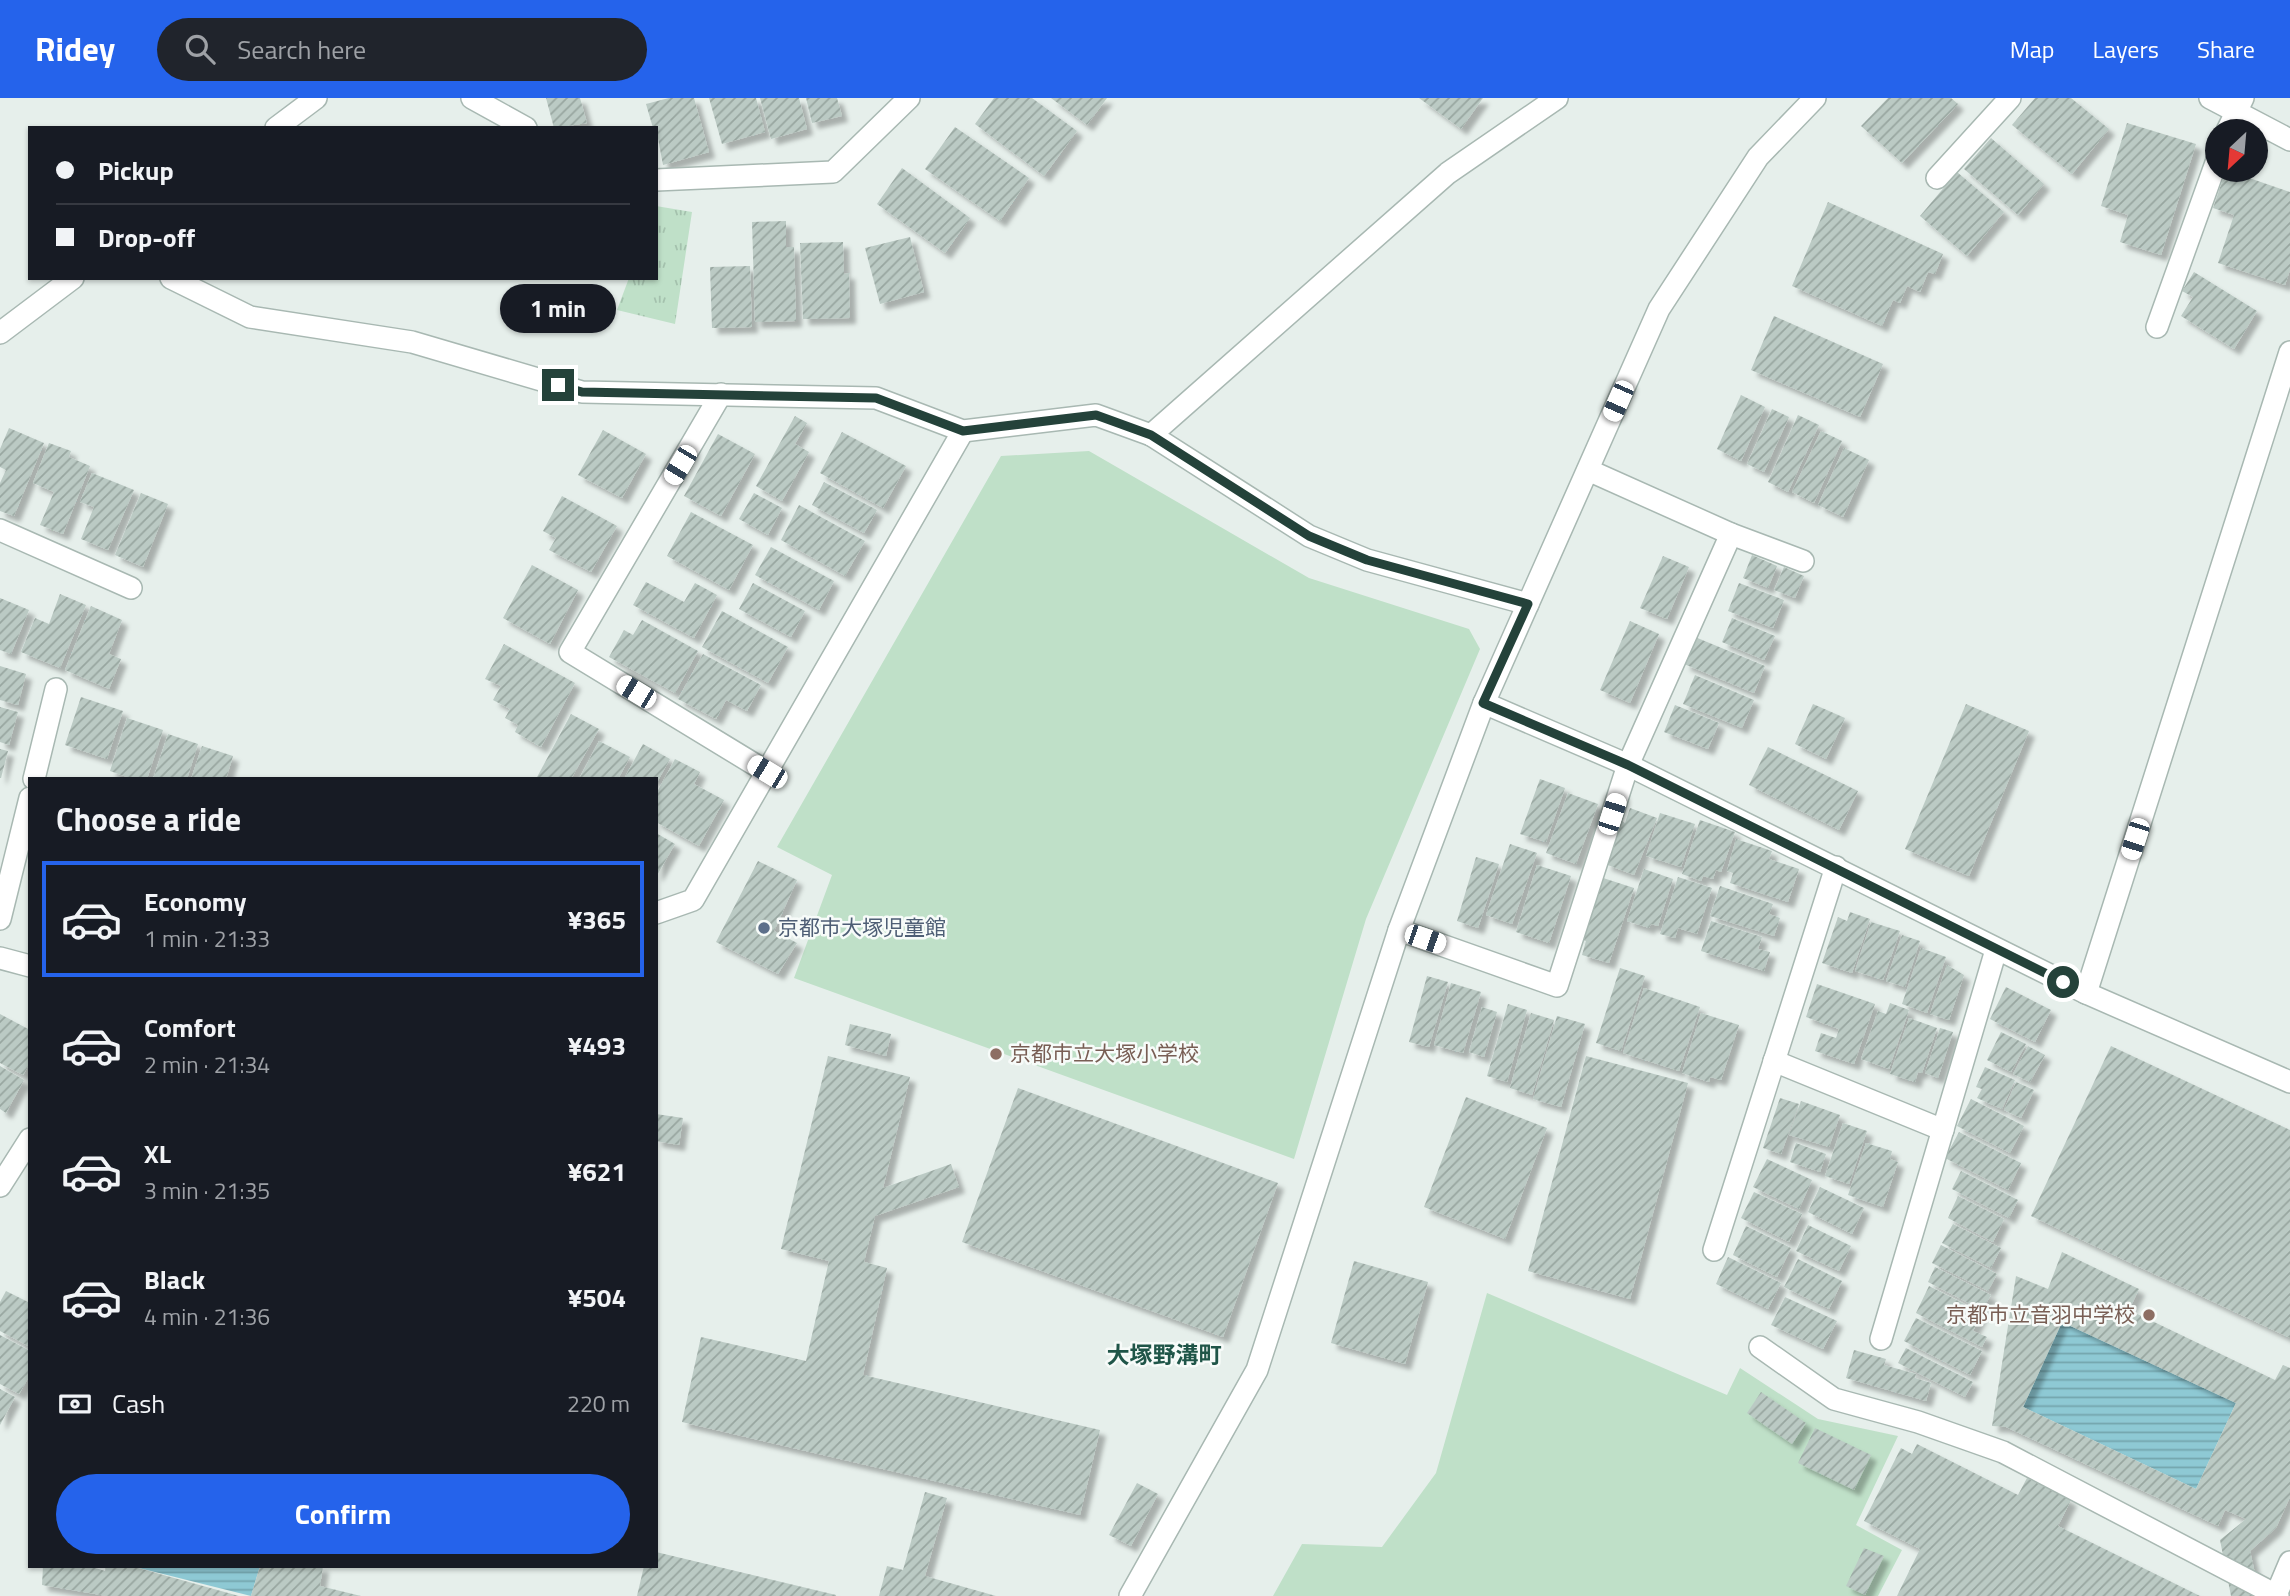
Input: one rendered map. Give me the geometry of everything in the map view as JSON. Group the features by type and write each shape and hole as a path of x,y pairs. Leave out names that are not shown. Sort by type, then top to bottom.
{"street":[{"path":"279,126 316,98"},
{"path":"472,98 522,126"},
{"path":"658,180 833,172 909,98"},
{"path":"1151,435 1448,173 1557,98"},
{"path":"1130,1596 1257,1370 1399,930 1483,703 1659,309 1758,157 1815,98"},
{"path":"1937,178 2010,98"},
{"path":"2210,98 2239,104 2290,140"},
{"path":"2157,327 2209,182"},
{"path":"0,333 70,280"},
{"path":"175,280 250,317 412,342 582,392 876,398 963,431 1096,415 1151,435 1309,536 1367,560 1528,604"},
{"path":"2085,993 2290,352"},
{"path":"721,394 570,652 767,772"},
{"path":"658,912 693,900 963,431"},
{"path":"1588,470 1731,534 1803,561"},
{"path":"0,530 131,588"},
{"path":"1399,930 1557,986 1628,765 1731,534"},
{"path":"37,777 56,689"},
{"path":"1483,703 1628,765 2085,993 2290,1082"},
{"path":"0,919 28,805"},
{"path":"1714,1250 1836,867"},
{"path":"1881,1339 1996,950"},
{"path":"0,958 28,965"},
{"path":"1774,1060 1942,1130"},
{"path":"0,1186 28,1142"},
{"path":"1760,1347 1834,1399 1918,1422 2003,1452 2277,1596 2290,1562"}],"green space":[{"path":"658,206 692,212 675,324 617,310 628,280 658,280"},
{"path":"1089,451 1309,578 1469,629 1480,649 1366,919 1294,1159 794,978 832,875 777,847 1001,456"},
{"path":"1487,1293 1727,1395 1740,1368 1818,1419 1898,1436 1856,1525 1902,1550 1878,1596 1273,1596 1302,1544 1382,1547 1436,1473"}],"water":[{"path":"2062,1322 2236,1403 2196,1489 2023,1407"},
{"path":"139,1568 259,1568 251,1596"}],"building":[{"path":"546,98 580,98 587,123 553,126"},
{"path":"669,98 694,98 709,152 663,165 658,126 652,126 646,104"},
{"path":"709,98 756,98 765,132 722,144"},
{"path":"760,98 799,98 807,129 771,139"},
{"path":"806,98 837,98 842,116 812,123"},
{"path":"994,98 1032,98 1077,131 1044,176 975,124"},
{"path":"1051,98 1107,98 1087,125"},
{"path":"1419,98 1483,98 1461,129"},
{"path":"1888,98 1951,98 1958,104 1902,163 1861,126"},
{"path":"2035,98 2071,98 2109,129 2072,174 2012,125"},
{"path":"2127,123 2196,144 2161,255 2120,242 2128,215 2101,206"},
{"path":"955,127 1029,178 1000,221 925,169"},
{"path":"1991,138 2044,184 2018,215 1964,169"},
{"path":"902,168 970,218 945,253 877,204"},
{"path":"1957,172 2004,212 1967,256 1920,216"},
{"path":"2222,182 2261,182 2290,192 2290,270 2285,285 2218,263 2234,215 2213,208"},
{"path":"1828,202 1943,254 1935,274 1928,272 1920,292 1907,286 1900,303 1893,300 1882,326 1792,286"},
{"path":"786,221 786,247 794,247 796,321 755,322 752,222"},
{"path":"910,237 924,292 880,304 865,248"},
{"path":"843,242 844,274 849,273 850,318 803,319 800,243"},
{"path":"750,266 752,327 712,328 710,267"},
{"path":"2194,272 2257,311 2234,349 2181,316 2193,297 2182,291"},
{"path":"1774,316 1883,364 1860,417 1751,370"},
{"path":"1741,395 1765,407 1741,461 1717,449"},
{"path":"1772,409 1789,417 1764,472 1747,464"},
{"path":"1798,415 1819,425 1788,492 1768,482"},
{"path":"795,416 807,423 795,444 809,452 782,501 756,486"},
{"path":"9,428 44,443 14,516 0,511 0,483 6,470 0,467 0,449"},
{"path":"603,430 646,454 622,498 578,475"},
{"path":"1821,431 1842,441 1814,503 1792,492"},
{"path":"842,432 906,466 883,508 820,473"},
{"path":"718,434 755,454 721,516 684,496"},
{"path":"49,443 71,451 69,457 90,466 63,534 40,525 54,492 33,483"},
{"path":"1844,448 1869,460 1843,517 1818,505"},
{"path":"92,473 134,490 108,550 81,539 94,507 80,502"},
{"path":"824,482 877,510 864,533 812,505"},
{"path":"141,493 168,504 143,567 115,555"},
{"path":"754,493 782,508 768,535 739,519"},
{"path":"562,496 617,526 591,572 549,550 556,538 543,531"},
{"path":"799,505 865,541 845,576 781,540"},
{"path":"691,512 753,545 729,590 667,556"},
{"path":"771,547 834,581 819,610 755,575"},
{"path":"1752,555 1777,566 1768,588 1743,578"},
{"path":"1663,556 1689,567 1667,619 1640,608"},
{"path":"532,565 578,590 550,644 503,618"},
{"path":"1784,567 1804,576 1795,598 1774,590"},
{"path":"646,582 684,602 695,583 717,595 694,638 633,605"},
{"path":"753,583 805,611 791,637 739,609"},
{"path":"1739,583 1784,600 1773,628 1728,611"},
{"path":"60,594 86,605 60,668 21,652 35,618 49,624"},
{"path":"0,598 29,610 11,654 0,650"},
{"path":"91,606 122,620 109,654 121,659 109,689 65,670"},
{"path":"722,611 788,647 768,683 702,647"},
{"path":"1732,618 1775,636 1764,660 1722,642"},
{"path":"642,620 698,651 675,693 609,657 624,630 633,635"},
{"path":"1630,621 1659,634 1630,703 1600,690"},
{"path":"1695,637 1765,666 1754,693 1684,664"},
{"path":"504,644 575,683 541,747 515,732 518,725 505,718 510,709 493,700 501,686 485,679"},
{"path":"703,654 761,685 747,711 726,700 716,719 678,699"},
{"path":"0,666 26,674 18,705 0,700"},
{"path":"1695,675 1754,700 1742,728 1683,704"},
{"path":"81,697 123,711 107,759 65,745"},
{"path":"1813,704 1845,718 1826,759 1795,744"},
{"path":"1966,704 2029,731 1969,876 1905,849"},
{"path":"1675,705 1719,723 1708,749 1664,732"},
{"path":"0,707 18,712 9,745 0,742"},
{"path":"571,714 599,729 572,777 537,777"},
{"path":"127,718 163,730 148,777 127,777 110,771"},
{"path":"168,734 198,744 188,777 154,777"},
{"path":"599,741 630,757 619,777 580,777"},
{"path":"643,744 670,759 658,780 658,777 625,777"},
{"path":"202,746 233,756 227,777 192,777"},
{"path":"1768,747 1858,791 1839,830 1749,785"},
{"path":"0,749 8,751 1,778 0,778"},
{"path":"675,759 700,772 694,784 724,800 699,846 658,823 658,790"},
{"path":"1540,779 1565,788 1546,842 1520,834"},
{"path":"1568,793 1598,804 1576,864 1546,853"},
{"path":"1630,808 1657,818 1634,875 1605,864"},
{"path":"1660,813 1695,824 1681,867 1646,856"},
{"path":"1700,820 1735,832 1721,872 1716,870 1713,879 1703,876 1701,881 1682,874"},
{"path":"658,834 675,844 658,874"},
{"path":"1736,839 1772,851 1769,859 1799,869 1788,902 1730,883 1733,873 1727,871"},
{"path":"1510,844 1537,853 1512,924 1486,915"},
{"path":"1476,857 1499,864 1478,928 1457,921"},
{"path":"758,861 797,880 774,931 797,943 778,974 716,942"},
{"path":"1537,865 1571,876 1549,943 1516,932"},
{"path":"1644,869 1673,879 1658,926 1651,924 1649,928 1627,921"},
{"path":"1600,877 1634,888 1609,963 1582,955 1586,941 1580,939"},
{"path":"1678,877 1712,888 1697,934 1678,928 1675,938 1660,934"},
{"path":"1720,886 1773,904 1769,914 1780,918 1774,936 1710,916"},
{"path":"1850,912 1870,919 1852,973 1822,963 1838,917 1847,921"},
{"path":"1711,921 1762,937 1758,949 1770,952 1764,971 1701,951"},
{"path":"1871,922 1900,931 1883,980 1855,971"},
{"path":"1902,935 1920,941 1905,987 1886,981"},
{"path":"1921,948 1946,957 1927,1013 1902,1004"},
{"path":"1947,965 1964,975 1949,1020 1930,1014"},
{"path":"1620,968 1645,976 1621,1051 1596,1043"},
{"path":"1427,976 1448,982 1429,1047 1409,1042"},
{"path":"1451,983 1481,992 1463,1053 1434,1045"},
{"path":"1817,984 1875,1004 1854,1064 1815,1051 1821,1033 1836,1038 1839,1029 1806,1017"},
{"path":"2006,987 2051,1010 2035,1042 1990,1019"},
{"path":"1644,988 1700,1007 1679,1071 1623,1053"},
{"path":"1890,1003 1909,1010 1889,1069 1861,1059 1878,1011 1886,1014"},
{"path":"1508,1004 1527,1010 1507,1082 1487,1076"},
{"path":"1482,1007 1497,1012 1484,1057 1469,1052"},
{"path":"1531,1013 1554,1020 1532,1095 1510,1088"},
{"path":"1701,1013 1739,1025 1721,1080 1710,1077 1709,1082 1682,1073"},
{"path":"0,1014 28,1029 28,1066 23,1075 0,1063"},
{"path":"1557,1016 1585,1024 1561,1107 1533,1099"},
{"path":"1909,1018 1937,1028 1922,1073 1918,1072 1915,1082 1890,1074"},
{"path":"850,1024 891,1034 886,1056 845,1045"},
{"path":"1940,1028 1953,1032 1938,1078 1925,1073"},
{"path":"2001,1032 2026,1044 2011,1072 1987,1060"},
{"path":"2028,1046 2045,1055 2030,1082 2013,1074"},
{"path":"2111,1046 2290,1130 2290,1338 2031,1216"},
{"path":"828,1056 910,1077 883,1188 951,1164 959,1187 875,1216 864,1262 887,1268 863,1375 1100,1430 1080,1515 682,1422 701,1337 806,1361 829,1261 781,1249"},
{"path":"1586,1056 1688,1083 1630,1299 1528,1271"},
{"path":"0,1066 24,1080 6,1113 0,1109"},
{"path":"1985,1067 2015,1080 2002,1109 1977,1098 1982,1089 1976,1087"},
{"path":"2016,1082 2034,1090 2021,1118 2004,1110"},
{"path":"1018,1088 1278,1183 1223,1337 962,1242"},
{"path":"1466,1097 1547,1128 1505,1239 1424,1207"},
{"path":"1780,1098 1799,1104 1781,1154 1763,1148"},
{"path":"1971,1099 2024,1126 2010,1153 1957,1126"},
{"path":"1801,1101 1840,1115 1829,1147 1789,1135"},
{"path":"658,1114 683,1118 679,1145 658,1141"},
{"path":"1843,1123 1867,1131 1849,1184 1825,1176"},
{"path":"1959,1132 2021,1163 2008,1190 1945,1158"},
{"path":"1796,1143 1826,1154 1820,1172 1790,1162"},
{"path":"1866,1143 1892,1151 1890,1159 1898,1162 1883,1207 1848,1195"},
{"path":"1767,1159 1812,1180 1799,1209 1753,1187"},
{"path":"1961,1171 2018,1200 2009,1218 1952,1189"},
{"path":"1820,1187 1864,1208 1852,1234 1808,1212"},
{"path":"1754,1192 1802,1214 1789,1242 1741,1218"},
{"path":"1958,1196 2004,1219 1993,1242 1948,1218"},
{"path":"1953,1224 2001,1248 1991,1268 1942,1243"},
{"path":"1808,1225 1851,1246 1839,1271 1796,1251"},
{"path":"1746,1226 1791,1248 1777,1277 1733,1255"},
{"path":"1941,1245 1997,1274 1988,1291 1932,1263"},
{"path":"2062,1252 2139,1289 2129,1310 2275,1380 2283,1365 2290,1368 2290,1497 2276,1528 2250,1551 2260,1596 2231,1596 2220,1540 2246,1519 2225,1510 2218,1526 2006,1427 1992,1426 2016,1276 2048,1289","holes":["2062,1322 2236,1403 2196,1489 2023,1407"]},
{"path":"1728,1257 1781,1283 1768,1309 1716,1284"},
{"path":"1798,1259 1842,1281 1829,1309 1784,1287"},
{"path":"1354,1261 1428,1282 1405,1364 1331,1343"},
{"path":"1935,1267 1991,1295 1982,1310 1928,1282"},
{"path":"1929,1286 1982,1313 1973,1331 1987,1337 1982,1347 1916,1313"},
{"path":"6,1291 28,1302 28,1346 0,1331 0,1302"},
{"path":"1785,1297 1837,1321 1823,1349 1771,1325"},
{"path":"1916,1318 1982,1351 1970,1375 1904,1341"},
{"path":"0,1335 28,1350 28,1378 19,1394 0,1384"},
{"path":"1906,1348 1973,1382 1965,1397 1898,1363"},
{"path":"1854,1350 1886,1359 1884,1365 1916,1374 1915,1378 1931,1383 1926,1401 1846,1378"},
{"path":"0,1389 15,1397 0,1425"},
{"path":"1761,1392 1806,1423 1792,1444 1747,1413"},
{"path":"1815,1428 1871,1455 1854,1490 1798,1463"},
{"path":"1917,1444 2018,1495 2027,1478 2071,1500 2058,1526 2200,1596 1897,1596 1920,1549 1864,1521 1901,1448 1912,1454"},
{"path":"1137,1483 1158,1494 1131,1546 1109,1535"},
{"path":"925,1492 947,1498 925,1576 996,1596 879,1596 887,1566 903,1570"},
{"path":"1864,1548 1884,1556 1865,1595 1846,1586"},
{"path":"658,1552 836,1595 836,1596 637,1596 644,1568 658,1568"},
{"path":"43,1568 95,1568 105,1571 106,1568 138,1568 239,1596 107,1596 42,1585"},
{"path":"259,1568 323,1568 320,1586 361,1596 251,1596"}],"place":[{"name":"京都市大塚児童館","path":"764,928"},
{"name":"京都市立大塚小学校","path":"996,1054"},
{"name":"京都市立音羽中学校","path":"2149,1315"}],"district":[{"name":"大塚野溝町","path":"1164,1355"}],"route":[{"path":"558,385 582,392 876,398 963,431 1096,415 1151,435 1309,536 1367,560 1528,604 1483,703 1628,765 2063,982"}]}
